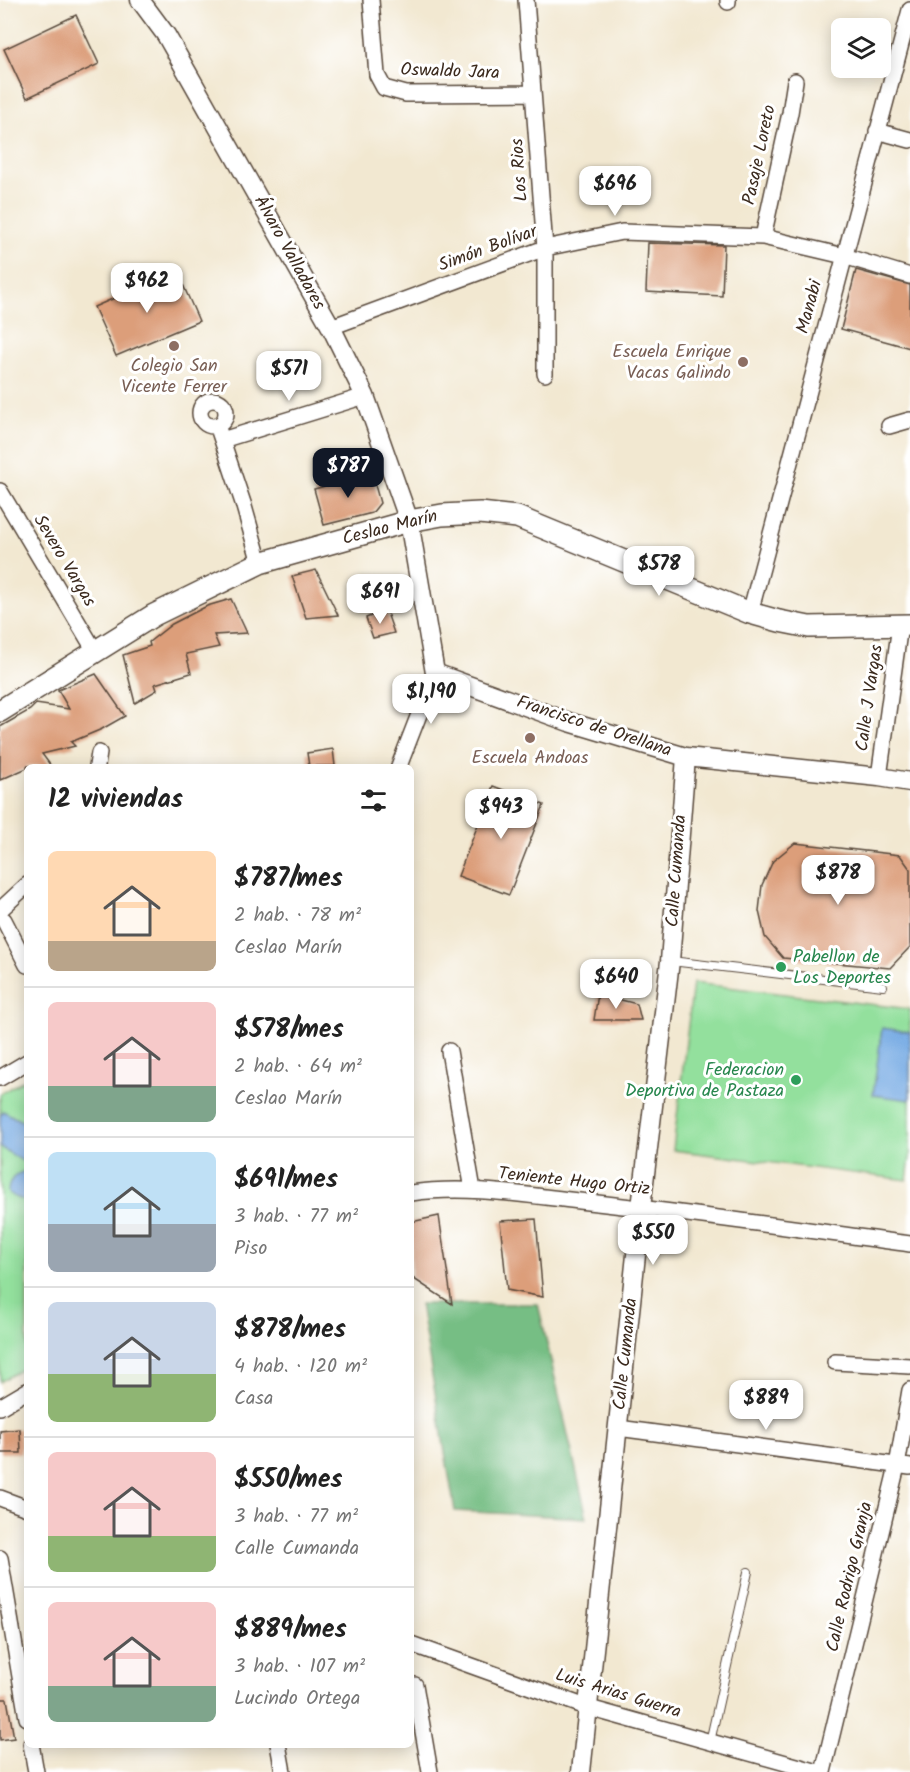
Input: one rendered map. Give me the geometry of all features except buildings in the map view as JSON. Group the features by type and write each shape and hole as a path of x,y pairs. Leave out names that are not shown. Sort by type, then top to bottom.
{"main road":[{"name":"Ceslao Marín","path":"0,711 154,615 260,563 409,521 442,515 480,513 517,517 750,613 778,621 809,627 905,625"}],"street":[{"name":"Álvaro Valladares","path":"140,0 166,35 331,327 365,396 409,521"},
{"name":"Oswaldo Jara","path":"371,0 376,75 384,88 406,94 533,93"},
{"name":"Los Rios","path":"526,0 546,248 545,374"},
{"name":"Manabi","path":"750,613 910,10"},
{"name":"Pasaje Loreto","path":"763,237 795,81"},
{"path":"877,131 910,140"},
{"name":"Simón Bolívar","path":"331,327 546,248 622,232 763,237 844,256 910,276"},
{"path":"260,563 220,432 365,396"},
{"path":"889,426 910,420"},
{"name":"Severo Vargas","path":"0,491 95,651"},
{"path":"400,764 435,673 409,521"},
{"name":"Calle J Vargas","path":"879,777 905,625"},
{"name":"Francisco de Orellana","path":"435,673 569,722 686,757 910,782"},
{"name":"Calle Cumanda","path":"581,1772 641,1208 670,961 686,757"},
{"path":"0,910 24,888"},
{"path":"0,917 4,920 24,959"},
{"path":"448,1051 474,1190"},
{"path":"0,1078 24,1064"},
{"name":"Teniente Hugo Ortiz","path":"414,1193 474,1190 641,1208 910,1244"},
{"path":"835,1362 910,1366"},
{"name":"Calle Rodrigo Granja","path":"823,1772 903,1466 910,1390"},
{"path":"0,1407 24,1393"},
{"path":"618,1428 903,1466"},
{"path":"0,1498 24,1507"},
{"path":"0,1558 24,1700"},
{"name":"Luis Arias Guerra","path":"414,1645 589,1708 818,1772"},
{"path":"415,1685 429,1772"},
{"path":"32,1748 36,1772"},
{"path":"279,1748 283,1772"}],"lane":[{"path":"670,961 883,986"},
{"path":"711,1742 748,1572"}],"green space":[{"name":"Federacion Deportiva de Pastaza","path":"693,983 910,1009 910,1157 907,1180 673,1150"},
{"path":"24,1080 24,1368 0,1382 0,1094"},
{"path":"420,1304 538,1304 587,1518 455,1511"}],"water":[{"path":"882,1028 910,1032 910,1100 873,1095"},
{"path":"3,1111 24,1122 24,1162 0,1147 0,1117"},
{"path":"24,1172 24,1199 8,1192 9,1185 16,1176"}],"place":[{"name":"Colegio San Vicente Ferrer","path":"174,346"},
{"name":"Escuela Enrique Vacas Galindo","path":"743,362"},
{"name":"Escuela Andoas","path":"530,738"},
{"name":"Pabellon de Los Deportes","path":"781,967"},
{"name":"Federacion Deportiva de Pastaza","path":"796,1080"}]}
